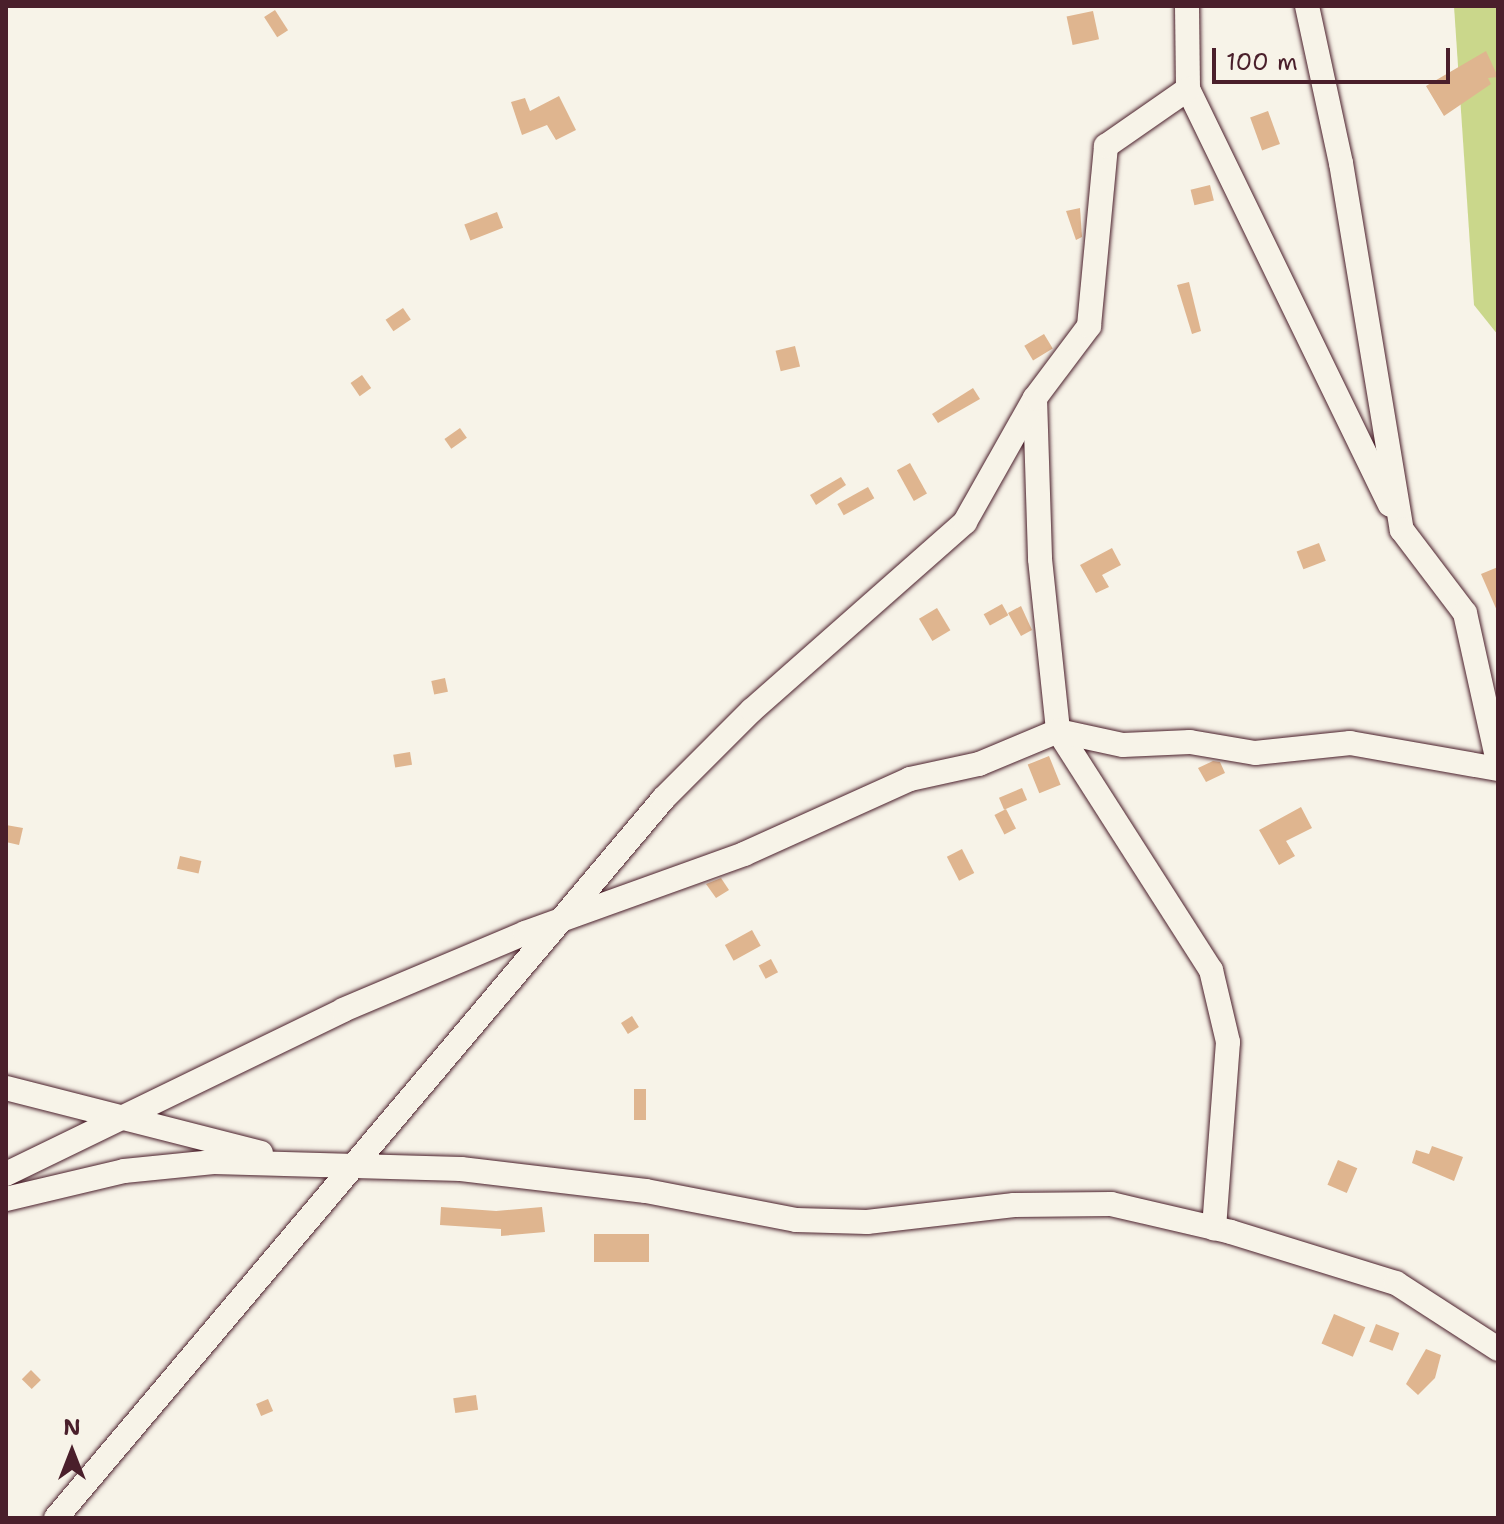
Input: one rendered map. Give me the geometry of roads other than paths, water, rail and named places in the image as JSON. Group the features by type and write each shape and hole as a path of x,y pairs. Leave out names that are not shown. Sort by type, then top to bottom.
{"street":[{"path":"1187,6 1188,89 1402,530 1465,613 1498,762"},
{"path":"1307,6 1341,163 1402,530"},
{"path":"56,1518 664,798 752,710 965,522 1035,398 1089,326 1106,146 1188,89"},
{"path":"1035,398 1040,559 1058,731 1211,970 1228,1042 1214,1228"},
{"path":"6,1174 343,1010 565,918 744,854 910,779 979,764 1058,731 1123,745 1190,742 1255,753 1350,743 1498,769"},
{"path":"6,1088 128,1117 176,1134 306,1163"},
{"path":"6,1199 124,1171 214,1162 461,1169 646,1191 796,1220 867,1222 1014,1205 1111,1204 1214,1228 1396,1283 1498,1349"}]}
